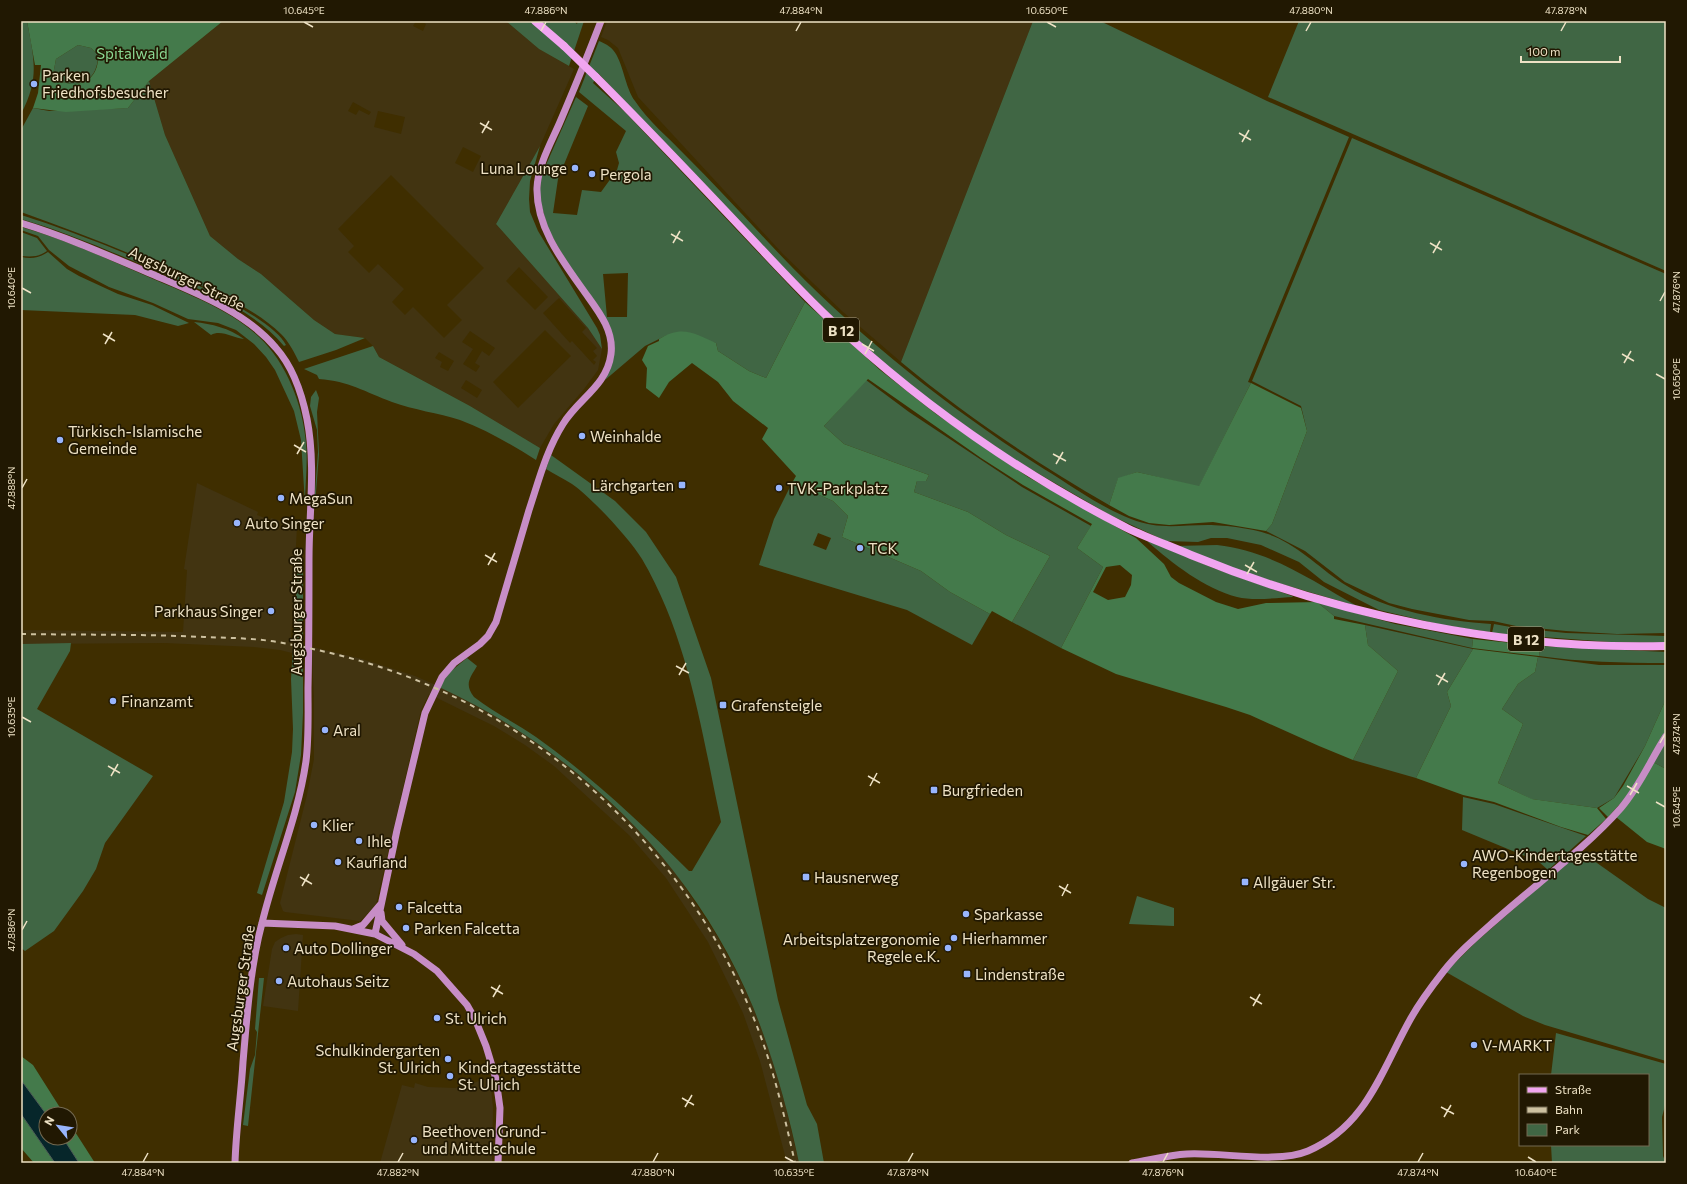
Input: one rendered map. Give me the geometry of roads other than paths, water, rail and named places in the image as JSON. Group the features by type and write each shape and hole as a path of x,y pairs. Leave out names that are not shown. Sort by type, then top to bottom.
{"main road":[{"name":"B 12","path":"535,21 564,46 639,120 813,304 882,367 938,411 1003,456 1053,487 1125,526 1252,579 1319,600 1387,617 1491,636 1609,646 1666,646"},
{"path":"375,934 415,753 425,713 431,697 438,683 448,669 480,644 491,632 496,622 546,456 564,422 600,383 607,370 611,355 609,333 602,317 560,257 545,229 537,197 539,174 546,152 578,79 601,21"},
{"name":"Augsburger Straße","path":"21,223 82,244 186,289 222,307 251,325 263,334 277,349 289,367 299,389 307,417 311,444 306,756 300,794 262,923 255,955 236,1128 235,1163"},
{"path":"1132,1163 1186,1154 1286,1156 1308,1151 1337,1134 1357,1115 1363,1107 1380,1080 1412,1017 1443,972 1474,940 1591,838 1621,808 1630,796 1666,736"},
{"path":"351,929 363,925 380,908"},
{"path":"380,908 382,921 405,948"},
{"path":"262,923 335,926 375,934 405,948 427,962 437,971 467,1005 475,1019 486,1046 496,1079 500,1108 498,1163"}],"water":[{"path":"21,1080 40,1106 38,1106 38,1138 21,1114"},
{"path":"43,1146 68,1146 79,1163 55,1163"}],"railway":[{"path":"21,634 158,635 234,638 283,643 357,660 411,678 480,710 530,741 577,776 620,815 659,859 694,905 724,955 757,1026 776,1084 795,1163"}],"place":[{"name":"Parken Friedhofsbesucher","path":"34,84"},
{"name":"Luna Lounge","path":"575,168"},
{"name":"Pergola","path":"592,174"},
{"name":"Weinhalde","path":"582,436"},
{"name":"Türkisch-Islamische Gemeinde","path":"60,440"},
{"name":"Lärchgarten","path":"682,485"},
{"name":"TVK-Parkplatz","path":"779,488"},
{"name":"MegaSun","path":"281,498"},
{"name":"Auto Singer","path":"237,523"},
{"name":"TCK","path":"860,548"},
{"name":"Parkhaus Singer","path":"271,611"},
{"name":"Finanzamt","path":"113,701"},
{"name":"Grafensteigle","path":"723,705"},
{"name":"Aral","path":"325,730"},
{"name":"Burgfrieden","path":"934,790"},
{"name":"Klier","path":"314,825"},
{"name":"Ihle","path":"359,841"},
{"name":"Kaufland","path":"338,862"},
{"name":"AWO-Kindertagesstätte Regenbogen","path":"1464,864"},
{"name":"Hausnerweg","path":"806,877"},
{"name":"Allgäuer Str.","path":"1245,882"},
{"name":"Falcetta","path":"399,907"},
{"name":"Sparkasse","path":"966,914"},
{"name":"Parken Falcetta","path":"406,928"},
{"name":"Hierhammer","path":"954,938"},
{"name":"Auto Dollinger","path":"286,948"},
{"name":"Arbeitsplatzergonomie Regele e.K.","path":"948,948"},
{"name":"Lindenstraße","path":"967,974"},
{"name":"Autohaus Seitz","path":"279,981"},
{"name":"St. Ulrich","path":"437,1018"},
{"name":"V-MARKT","path":"1474,1045"},
{"name":"Schulkindergarten St. Ulrich","path":"448,1059"},
{"name":"Kindertagesstätte St. Ulrich","path":"450,1076"},
{"name":"Beethoven Grund- und Mittelschule","path":"414,1140"}],"park label":[{"name":"Spitalwald","path":"132,53"}]}
